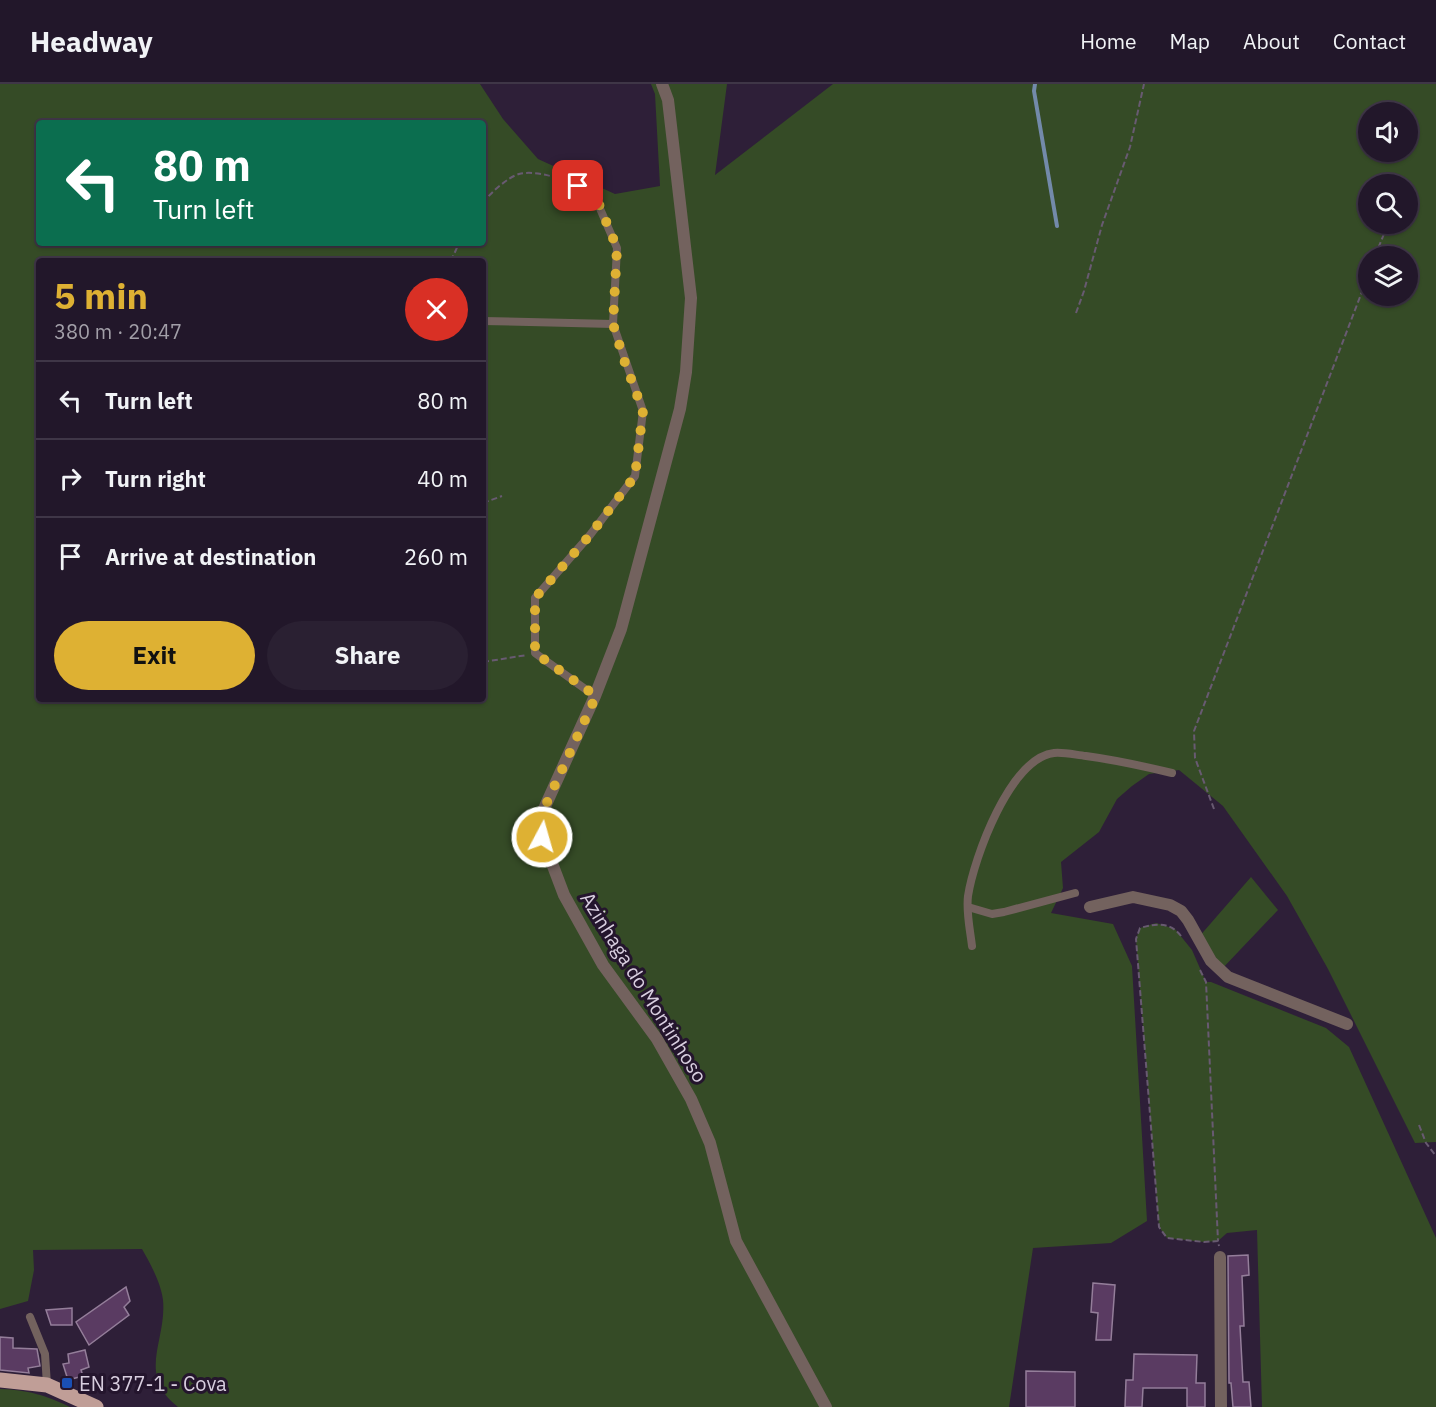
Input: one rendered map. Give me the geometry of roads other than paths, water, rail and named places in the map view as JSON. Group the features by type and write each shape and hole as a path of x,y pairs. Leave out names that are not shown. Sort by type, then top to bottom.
{"main road":[{"path":"0,1380 46,1385 96,1407"}],"street":[{"name":"Azinhaga do Montinhoso","path":"662,84 668,100 691,298 687,372 680,410 621,629 596,696 543,811 542,837 564,895 603,965 657,1038 691,1099 710,1143 736,1241 826,1407"},
{"path":"1090,907 1133,897 1170,905 1181,911 1211,961 1228,977 1347,1024"},
{"path":"1220,1257 1221,1407"}],"lane":[{"path":"596,197 617,248 613,324 643,411 635,476 590,535 535,598 535,653 596,696"},
{"path":"486,321 613,324"},
{"path":"972,946 968,907 971,882 983,845 1002,802 1021,772 1039,757 1054,753 1104,759 1172,773"},
{"path":"968,907 992,914 1075,893"},
{"path":"30,1317 45,1354 46,1385"}],"waterway":[{"path":"1035,84 1034,91 1057,226"}],"place":[{"name":"EN 377-1 - Cova","path":"67,1383"}]}
